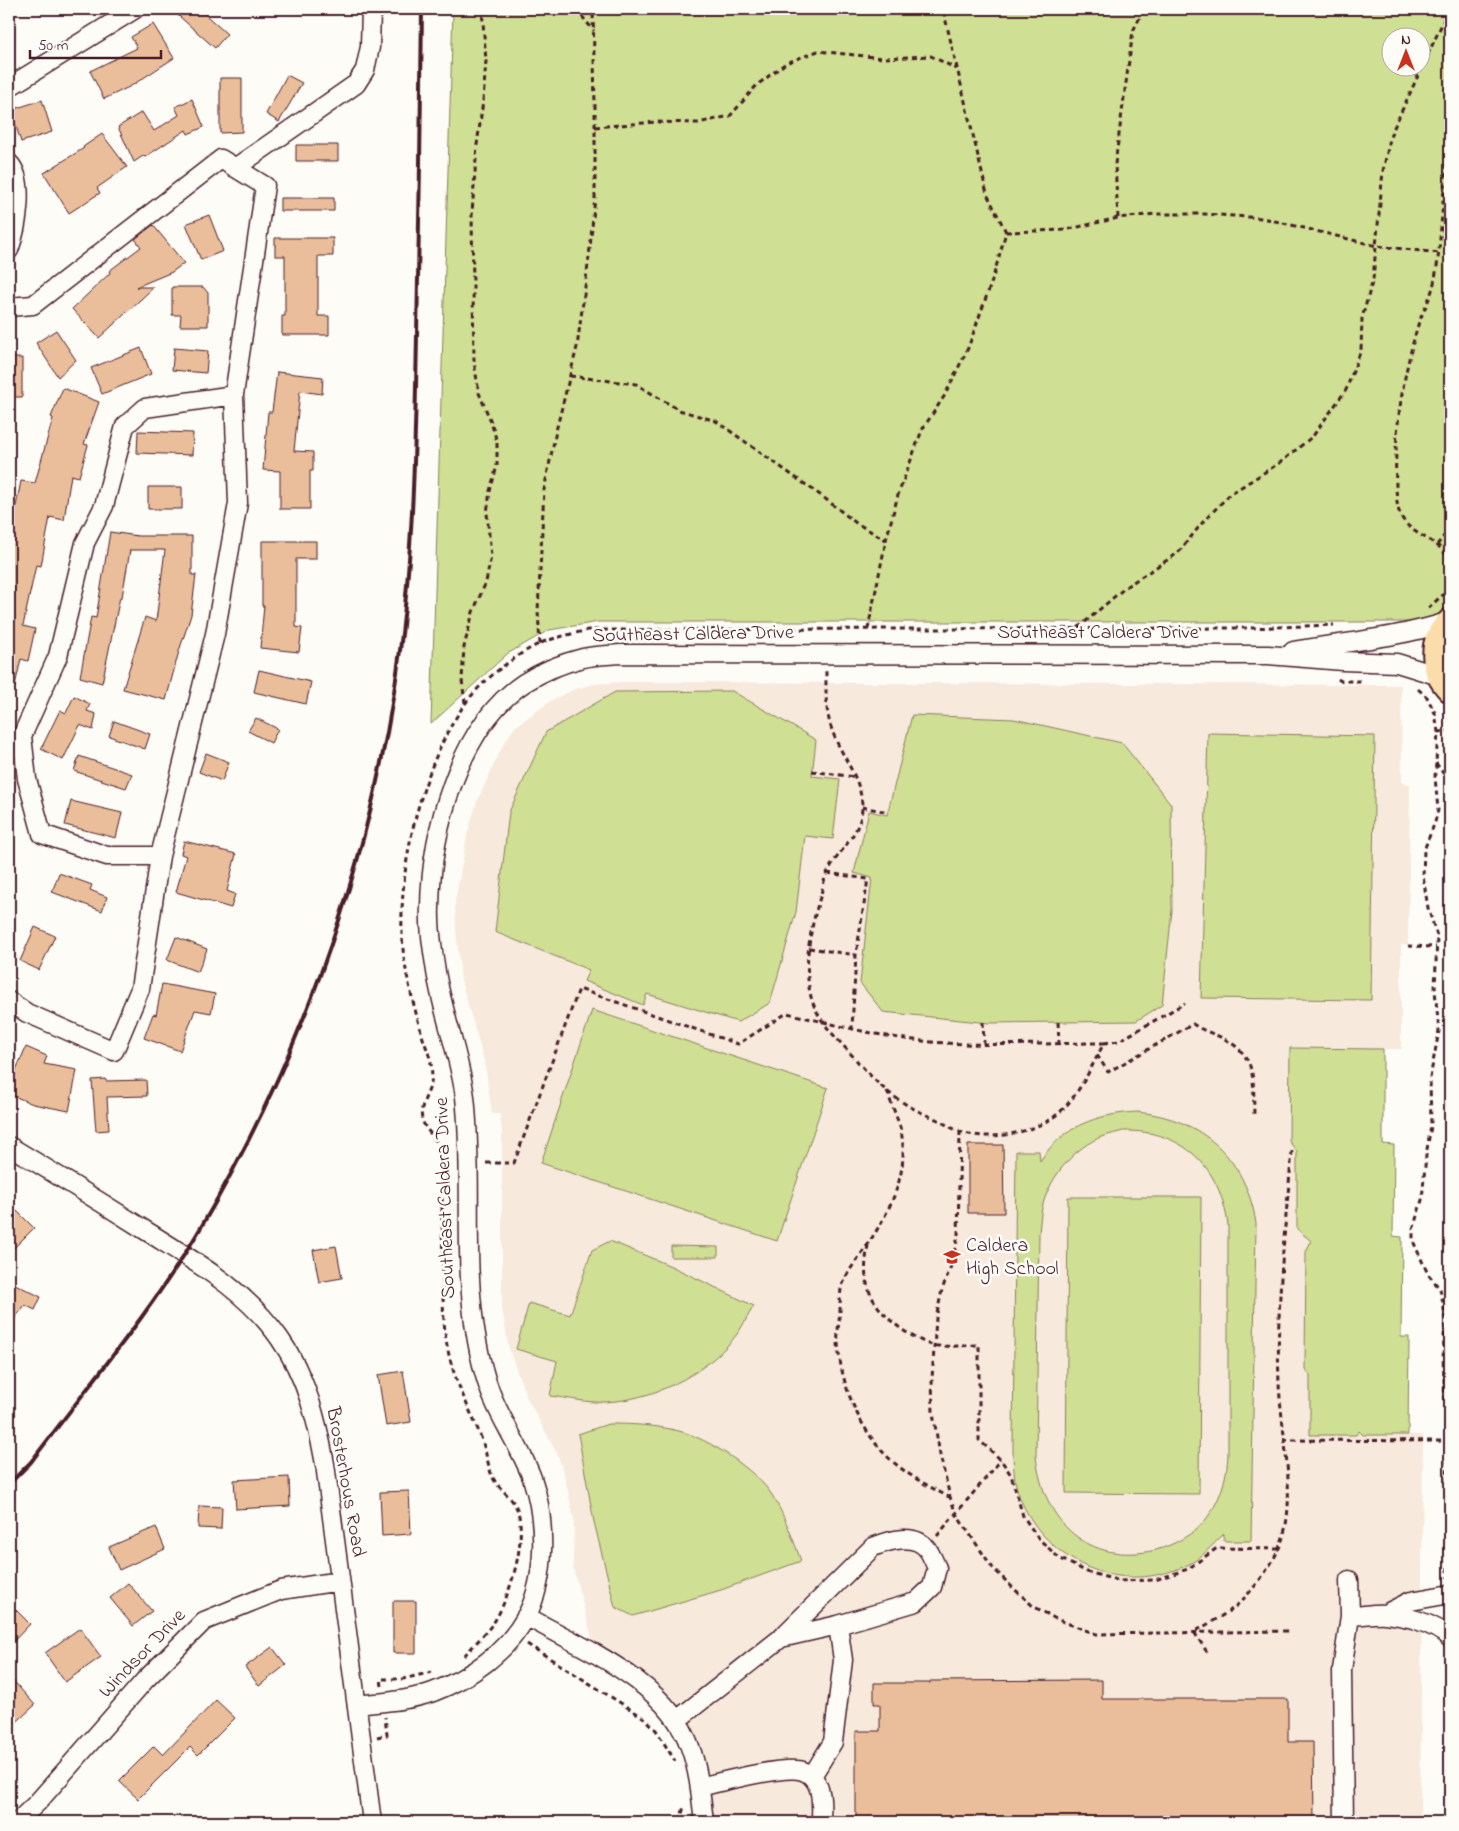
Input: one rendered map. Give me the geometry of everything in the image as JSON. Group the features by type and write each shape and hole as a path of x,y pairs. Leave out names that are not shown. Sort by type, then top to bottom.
{"main road":[{"path":"1447,688 1434,662 1434,648 1439,634 1449,621"}],"street":[{"path":"9,87 135,9"},
{"path":"235,168 356,84 365,70 370,47 371,9"},
{"path":"9,307 33,305 221,159 265,186 234,395 238,503 215,634 160,856 140,988 114,1051 27,1013 9,1001"},
{"path":"9,163 18,180 19,206 9,250"},
{"path":"160,856 107,856 42,834 27,779 22,736 58,656 85,543 104,506 125,426 145,408 234,395"},
{"name":"Southeast Caldera Drive","path":"1268,655 1344,642 1398,636 1449,621"},
{"name":"Southeast Caldera Drive","path":"357,1705 412,1698 433,1692 461,1680 487,1663 513,1635 526,1616 535,1593 541,1567 543,1540 541,1514 532,1479 490,1392 477,1342 469,1278 467,1124 464,1093 459,1065 441,1000 431,937 430,911 434,852 441,820 465,755 486,720 503,700 525,682 553,669 585,657 621,654 1268,655 1397,663 1418,668 1447,688"},
{"name":"Brosterhous Road","path":"9,1146 65,1179 210,1272 248,1302 272,1328 296,1367 313,1410 327,1477 372,1822"},
{"path":"677,1720 781,1638 873,1547 891,1539 912,1539 927,1548 937,1568 932,1587 916,1602 838,1625 781,1638"},
{"path":"1344,1822 1342,1670 1350,1616 1349,1580"},
{"name":"Windsor Drive","path":"17,1822 37,1803 145,1680 204,1621 281,1590 340,1581"},
{"path":"1385,1614 1411,1601 1449,1594"},
{"path":"1350,1616 1385,1614 1426,1623 1448,1637"},
{"path":"526,1616 618,1667 655,1696 677,1720 690,1746 700,1787 704,1822"},
{"path":"812,1776 833,1742 843,1660 838,1625"},
{"path":"700,1787 768,1773 795,1769 804,1771 812,1776 818,1785 821,1822"}],"path":[{"path":"465,704 462,680 464,647 473,612 486,582 491,556 487,513 490,491 497,466 497,442 492,422 479,393 474,362 472,213 477,146 484,101 486,61 482,9"},
{"path":"576,9 594,31"},
{"path":"540,644 538,611 544,490 556,431 578,347 590,257 595,198 593,9"},
{"path":"868,629 886,540 898,495 922,430 945,395 968,348 992,281 1006,232 987,194 943,9"},
{"path":"1118,218 1115,164 1133,31 1144,9"},
{"path":"1448,10 1450,54"},
{"path":"1077,628 1127,586 1178,552 1202,522 1230,494 1281,462 1313,436 1346,390 1361,350 1362,318 1373,280 1383,172 1391,134 1448,10"},
{"path":"595,127 656,122 698,123 730,116 757,85 786,63 818,51 883,58 931,56 957,69"},
{"path":"1450,128 1439,253 1434,284 1418,324 1407,366 1397,434 1396,469 1398,504 1401,516 1408,525 1437,545 1448,558 1450,570"},
{"path":"1006,232 1065,230 1118,218 1156,214 1205,214 1263,218 1299,225 1377,246 1439,253"},
{"path":"570,376 636,384 679,410 716,420 856,523 886,540"},
{"path":"1437,545 1450,528"},
{"path":"1422,612 1430,608 1445,593 1450,575"},
{"path":"463,1657 494,1621 508,1592 518,1556 520,1518 517,1508 492,1476 482,1440 450,1359 444,1328 441,1149 422,1120 421,1111 431,1082 431,1064 410,989 404,956 402,925 406,869 418,805 438,754 465,704 500,670 540,644 588,630 1249,628 1339,625"},
{"path":"826,629 826,635"},
{"path":"826,668 826,702 830,725 840,750 855,776 862,807 856,829 827,873 811,928 808,985 812,1001 821,1021 887,1091 916,1111 960,1131 973,1134 1010,1134 1046,1122 1059,1112 1077,1092 1104,1042"},
{"path":"1341,681 1369,681"},
{"path":"1415,686 1427,696 1435,713 1438,732 1435,762 1435,792 1438,810 1424,850 1422,876 1428,908 1437,936 1435,990 1439,1031 1430,1078 1431,1126 1422,1200 1413,1229 1413,1241 1424,1266 1440,1289 1444,1306 1443,1357 1447,1441 1449,1594"},
{"path":"1438,732 1450,731"},
{"path":"1435,762 1450,783"},
{"path":"812,771 855,776"},
{"path":"862,807 888,812"},
{"path":"827,873 868,879 856,955 852,1028"},
{"path":"1408,946 1436,947"},
{"path":"809,948 856,955"},
{"path":"468,1162 514,1163 578,988 738,1044 787,1013 914,1040 984,1044 1120,1041 1185,1003"},
{"path":"983,1022 984,1044"},
{"path":"1058,1022 1059,1042"},
{"path":"1097,1055 1108,1072 1193,1024 1240,1048 1247,1057 1252,1068 1254,1115"},
{"path":"887,1091 900,1127 903,1145 903,1165 896,1193 868,1245 854,1263 842,1289 837,1340 844,1378 865,1429 881,1450 900,1468 920,1482 950,1497"},
{"path":"960,1131 958,1236 936,1318 933,1345 932,1413 950,1497 956,1514 992,1567 1033,1606 1056,1619 1096,1634 1288,1631"},
{"path":"1194,1632 1235,1606 1251,1590 1279,1549 1287,1522 1288,1502 1279,1382 1280,1288 1292,1151"},
{"path":"868,1245 866,1261 867,1284 876,1306 900,1329 933,1345 979,1345 978,1440 1001,1460 1011,1475 1023,1516 1038,1538 1059,1558 1087,1572 1120,1581 1155,1580 1188,1569 1217,1548 1279,1549"},
{"path":"1283,1440 1447,1441"},
{"path":"927,1548 1001,1460"},
{"path":"494,1621 646,1719 656,1730 677,1763"},
{"path":"1194,1632 1207,1652"},
{"path":"1448,1637 1447,1709 1450,1751"},
{"path":"361,1738 387,1735 381,1679 402,1679 436,1671"},
{"path":"680,1822 684,1804"}],"shaded area":[{"name":"Caldera High School","path":"622,682 1401,685 1402,783 1410,784 1408,945 1401,945 1401,1049 1383,1049 1383,1144 1394,1145 1393,1236 1402,1237 1401,1337 1409,1337 1408,1435 1423,1435 1420,1822 715,1822 705,1761 691,1729 681,1713 652,1681 625,1661 595,1648 573,1568 574,1519 565,1477 557,1453 526,1396 509,1349 502,1308 502,1132 500,1114 492,1114 485,1064 461,980 456,929 455,902 468,831 477,802 503,745 515,727 552,700 575,689 595,684"}],"green space":[{"path":"453,9 1450,9 1450,606 1447,616 1440,622 599,622 549,630 507,654 431,724"},
{"path":"732,691 816,740 812,776 840,779 833,839 805,836 796,912 770,1003 738,1022 647,994 643,1005 584,981 589,970 495,932 509,812 546,732 615,692"},
{"path":"912,715 1014,719 1122,743 1171,804 1172,910 1162,1005 1136,1021 989,1023 883,1012 860,983 872,878 854,873 869,811 887,815"},
{"path":"1208,733 1375,736 1371,1000 1201,998"},
{"path":"592,1010 828,1088 777,1241 541,1163"},
{"path":"1290,1048 1383,1049 1383,1144 1394,1145 1393,1236 1402,1237 1401,1337 1409,1337 1408,1435 1363,1435 1359,1431 1356,1435 1310,1435 1310,1375 1305,1369 1306,1252 1311,1241 1297,1229 1297,1152 1289,1141"},
{"path":"1137,1112 1160,1116 1182,1123 1201,1133 1217,1145 1231,1161 1242,1179 1251,1200 1256,1223 1251,1541 1224,1541 1224,1534 1200,1557 1188,1565 1161,1574 1139,1577 1117,1576 1096,1571 1077,1562 1059,1550 1043,1535 1030,1518 1020,1498 1015,1478 1013,1456 1016,1151 1039,1151 1040,1161 1059,1139 1070,1131 1095,1119","holes":["1123,1131 1145,1132 1164,1137 1181,1145 1195,1156 1217,1186 1224,1204 1228,1225 1228,1458 1217,1502 1202,1523 1184,1538 1170,1545 1156,1550 1132,1553 1110,1551 1090,1545 1073,1534 1059,1519 1048,1501 1040,1480 1036,1456 1039,1233 1041,1213 1049,1189 1055,1177 1072,1156 1093,1141 1104,1136"]},
{"path":"1068,1197 1201,1197 1199,1494 1066,1493"},
{"path":"610,1241 671,1266 754,1306 737,1334 721,1352 707,1364 675,1384 640,1396 604,1402 550,1396 557,1361 516,1349 529,1303 570,1315 592,1250"},
{"path":"671,1246 718,1247 718,1257 671,1257"},
{"path":"608,1424 644,1425 679,1431 704,1440 730,1456 755,1475 772,1495 785,1519 801,1561 721,1590 633,1616 615,1607 594,1522 578,1434"}],"building":[{"path":"171,9 199,9 227,34 215,48"},
{"path":"153,24 174,58 131,86 104,99 90,71 137,48 131,37"},
{"path":"287,75 302,83 279,122 266,114"},
{"path":"220,78 242,78 242,132 220,133"},
{"path":"192,99 204,127 188,134 186,130 145,157 143,156 134,162 118,127 142,112 154,131 179,115 175,107"},
{"path":"42,100 52,132 21,142 11,110"},
{"path":"102,134 127,167 97,188 100,193 69,213 44,173 84,148"},
{"path":"296,145 338,145 338,161 296,161"},
{"path":"280,198 334,198 334,211 280,211"},
{"path":"209,215 223,251 201,260 186,224"},
{"path":"153,225 184,263 172,272 136,287 154,287 99,338 72,309 110,273 109,271 141,247 135,239"},
{"path":"275,238 333,238 333,256 318,256 318,316 329,316 329,335 282,335 282,316 285,316 285,256 275,256"},
{"path":"172,287 203,287 208,293 208,326 180,326 181,315 172,315"},
{"path":"56,330 76,360 58,377 36,343"},
{"path":"141,348 151,374 102,394 91,368"},
{"path":"174,348 208,351 206,373 172,370"},
{"path":"9,358 22,358 22,397 9,397"},
{"path":"277,372 323,377 322,394 300,391 294,451 313,452 313,471 310,471 310,509 280,509 280,471 263,470 268,412 272,412"},
{"path":"63,388 99,402 84,444 88,445 79,477 71,475 64,520 50,517 41,566 36,565 23,626 35,629 28,661 21,659 14,690 9,689 9,551 15,511 21,481 35,483 53,418 51,417"},
{"path":"138,431 193,433 192,455 137,453"},
{"path":"148,487 182,487 182,509 148,509"},
{"path":"110,532 138,536 192,536 192,575 196,575 191,615 166,700 123,689 145,617 156,621 165,550 130,550 122,597 120,597 102,683 80,677 91,617 96,618"},
{"path":"262,541 316,541 316,559 296,559 296,627 302,628 299,652 260,648 264,606 262,606"},
{"path":"259,670 311,682 306,704 254,692"},
{"path":"74,696 90,704 87,711 96,714 93,730 80,725 63,760 41,749 60,710 66,713"},
{"path":"256,718 278,729 271,743 248,731"},
{"path":"114,721 150,734 145,749 109,736"},
{"path":"206,753 229,762 222,781 199,772"},
{"path":"79,756 132,774 126,788 74,771"},
{"path":"71,801 122,813 116,838 65,825"},
{"path":"184,841 236,854 227,891 235,894 231,908 176,892 186,856 181,854"},
{"path":"59,873 92,885 90,890 107,897 102,911 52,892"},
{"path":"35,927 55,936 39,970 20,961"},
{"path":"176,937 207,949 198,972 167,960"},
{"path":"162,984 215,994 211,1013 195,1010 180,1051 144,1038 153,1014 156,1015"},
{"path":"26,1047 47,1056 44,1064 77,1070 69,1111 33,1104 9,1094 9,1086"},
{"path":"105,1079 106,1081 146,1080 147,1096 107,1097 109,1130 96,1131 92,1080"},
{"path":"968,1145 1003,1145 1004,1213 968,1213"},
{"path":"17,1211 34,1228 9,1253 9,1220"},
{"path":"336,1246 342,1278 319,1282 313,1250"},
{"path":"9,1281 41,1297 35,1310 25,1305 9,1326"},
{"path":"403,1371 411,1422 386,1426 378,1375"},
{"path":"289,1477 290,1506 236,1509 234,1480"},
{"path":"409,1491 411,1534 382,1536 380,1492"},
{"path":"199,1506 222,1507 221,1529 198,1528"},
{"path":"156,1527 165,1549 119,1570 109,1547"},
{"path":"128,1583 152,1611 133,1626 110,1598"},
{"path":"393,1601 416,1601 416,1653 393,1653"},
{"path":"9,1603 30,1624 9,1646"},
{"path":"80,1628 101,1657 65,1682 45,1653"},
{"path":"272,1647 286,1665 259,1686 245,1667"},
{"path":"9,1676 35,1705 9,1729"},
{"path":"1102,1680 1102,1699 1288,1699 1288,1742 1313,1742 1314,1822 889,1822 889,1820 856,1820 856,1731 880,1731 880,1704 874,1704 874,1683"},
{"path":"216,1700 235,1718 198,1755 190,1747 138,1799 119,1781 154,1746 163,1755"}],"railway":[{"path":"9,1484 31,1462 161,1290 200,1229 235,1166 267,1102 322,970 365,832 381,763 394,692 409,559 415,424 422,9"}],"place":[{"name":"Caldera High School","path":"952,1257"}]}
